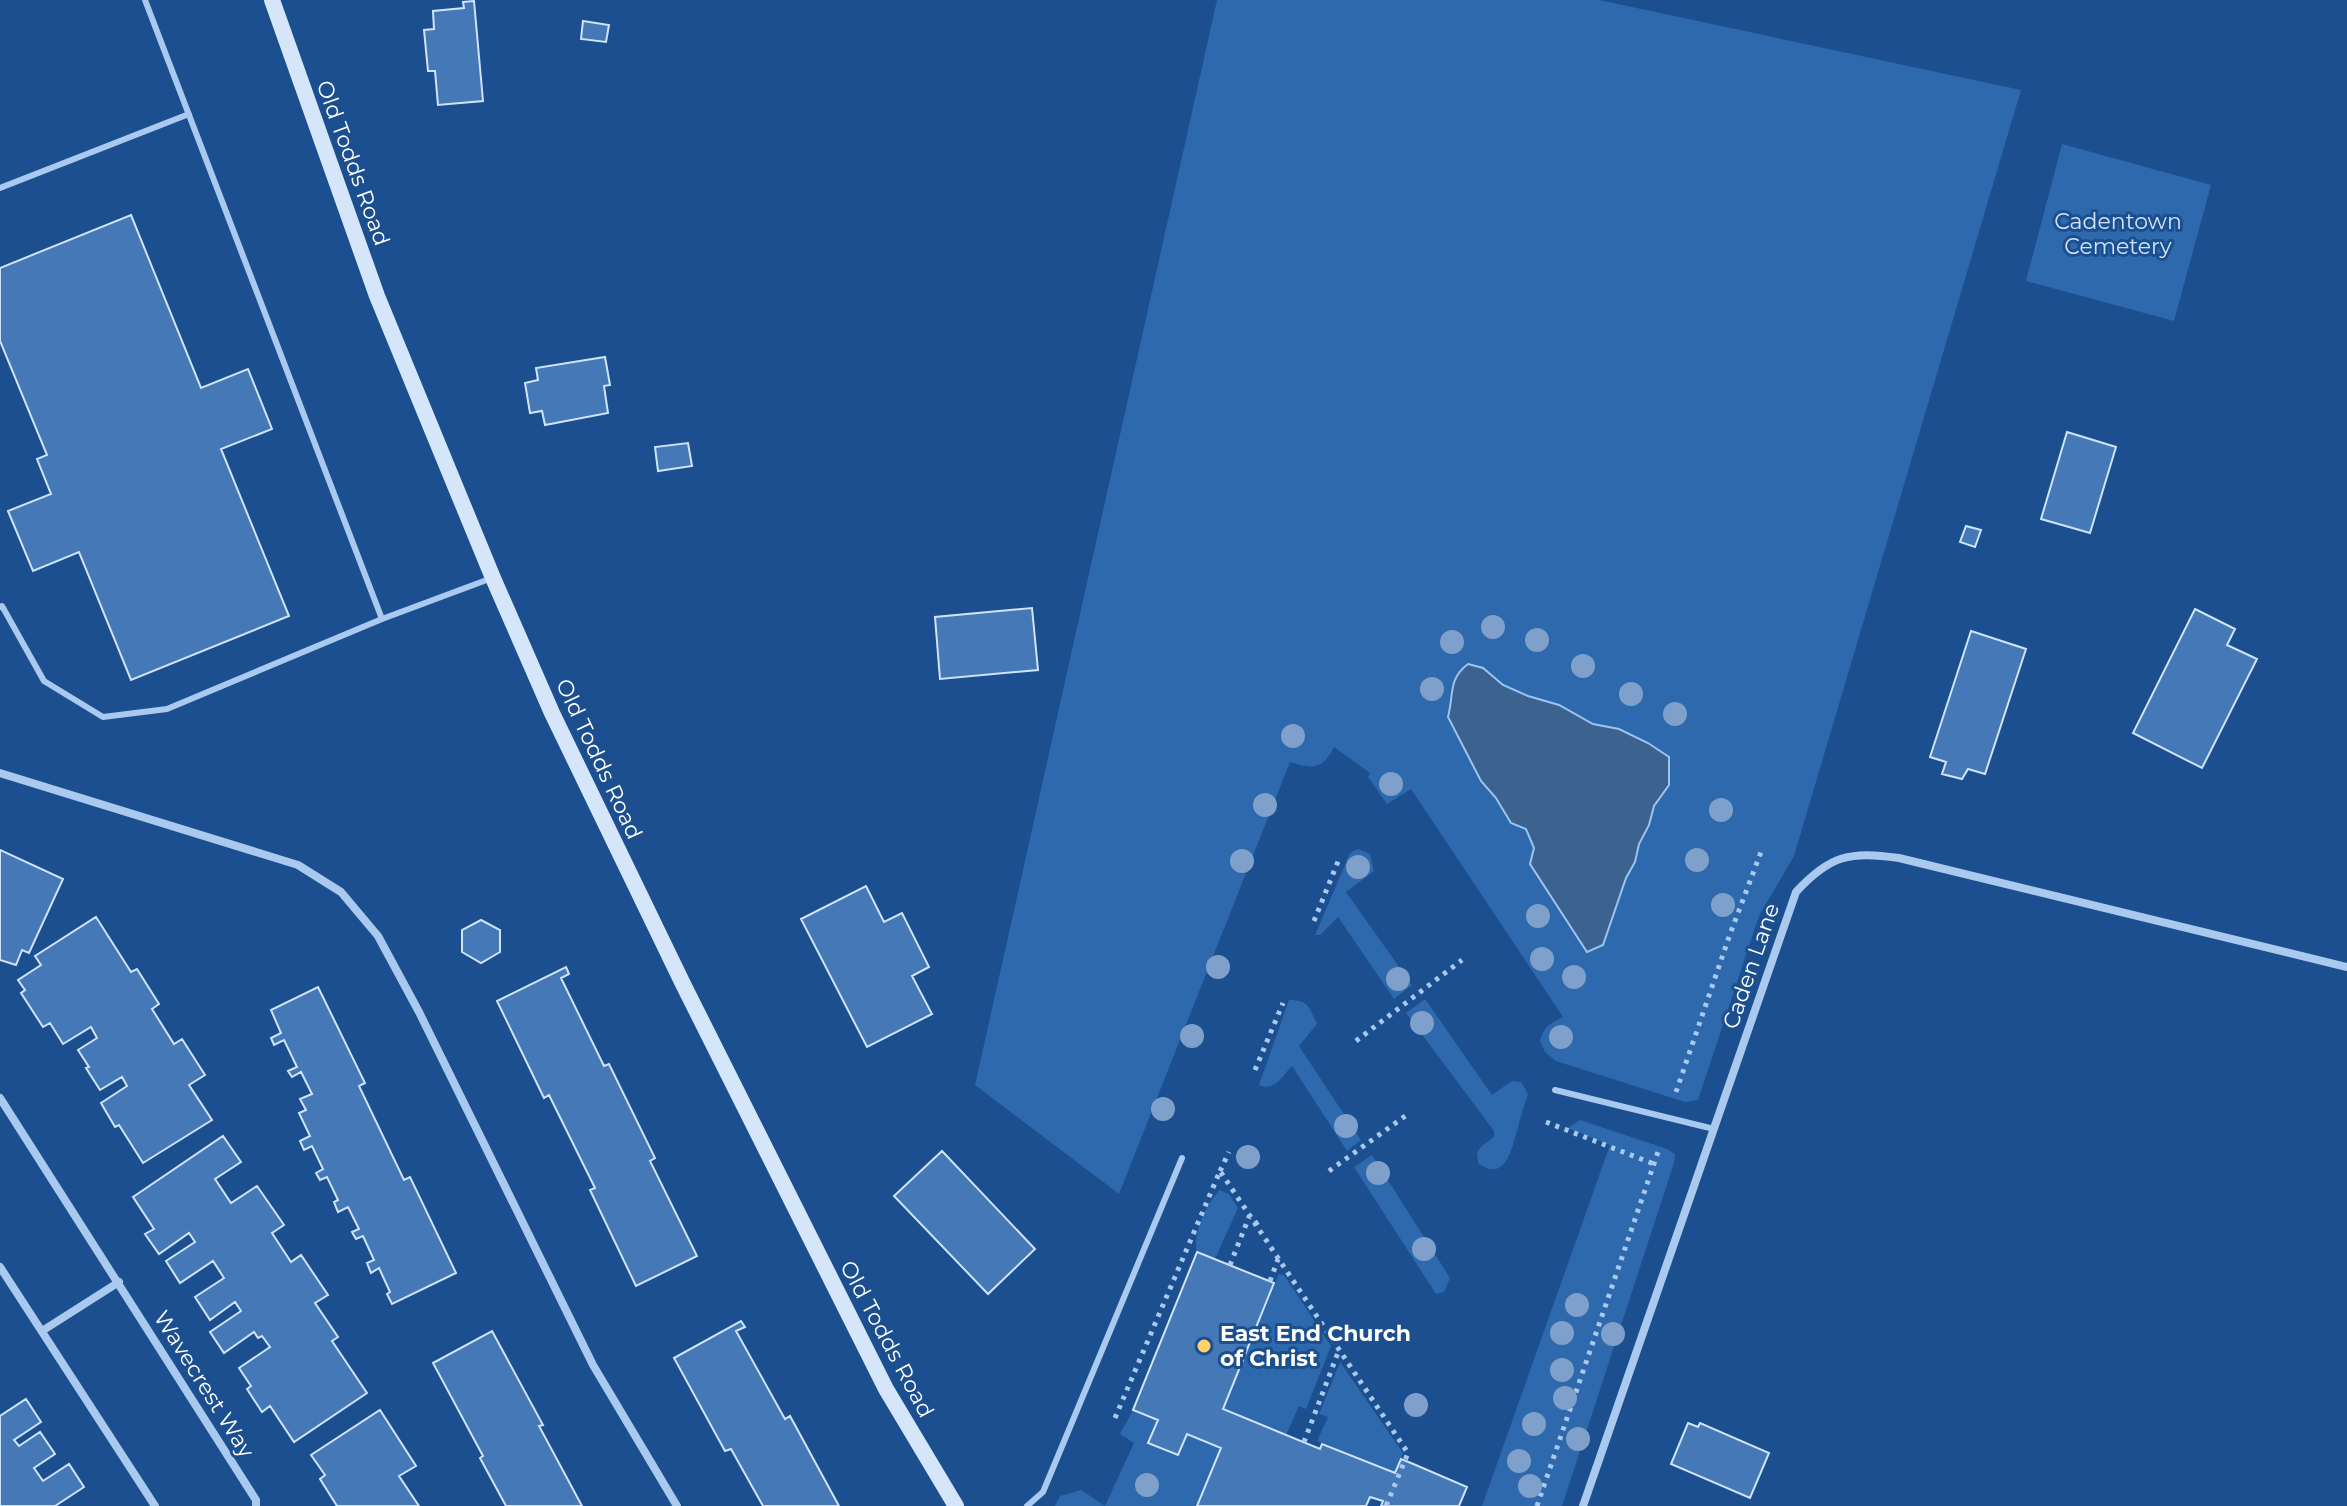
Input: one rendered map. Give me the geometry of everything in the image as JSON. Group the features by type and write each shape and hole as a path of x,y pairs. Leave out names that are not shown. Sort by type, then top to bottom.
{"main road":[{"name":"Old Todds Road","path":"272,0 377,296 552,713 683,984 886,1389 956,1506"}],"street":[{"path":"0,773 298,865 341,892 378,936 419,1012 593,1365 677,1506"},
{"name":"Caden Lane","path":"1583,1506 1796,892 1816,871 1831,862 1868,854 1899,858 2347,967"},
{"name":"Wavecrest Way","path":"0,1098 256,1500 256,1506"},
{"path":"0,1267 155,1506"},
{"path":"42,1331 119,1282"}],"lane":[{"path":"145,0 382,619"},
{"path":"0,188 189,114"},
{"path":"1,604 44,681 103,717 167,709 382,619 493,578"},
{"path":"1555,1090 1714,1129"},
{"path":"1027,1506 1043,1492 1182,1158"}],"path":[{"path":"1676,1092 1761,852"},
{"path":"1314,921 1339,859"},
{"path":"1356,1041 1462,960"},
{"path":"1255,1070 1283,1003"},
{"path":"1329,1171 1408,1114"},
{"path":"1546,1122 1654,1164"},
{"path":"1537,1506 1659,1149"},
{"path":"1115,1418 1229,1152"},
{"path":"1220,1171 1408,1453 1386,1506"},
{"path":"1230,1265 1249,1216"},
{"path":"1255,1224 1262,1219"},
{"path":"1270,1281 1278,1258"},
{"path":"1304,1442 1339,1349"}],"green space":[{"path":"1217,0 1599,0 2021,90 1794,856 1759,916 1698,1100 1685,1102 1556,1061 1545,1052 1540,1041 1543,1032 1563,1017 1411,789 1387,804 1368,777 1370,773 1334,747 1326,760 1316,766 1290,762 1119,1194 975,1085"},
{"name":"Cadentown Cemetery","path":"2062,144 2211,185 2174,321 2026,281"},
{"path":"1358,849 1370,854 1374,871 1346,892 1412,985 1394,999 1338,917 1320,935 1315,935 1350,853"},
{"path":"1425,999 1492,1095 1512,1081 1521,1082 1528,1094 1512,1147 1501,1167 1487,1168 1478,1163 1477,1152 1494,1137 1494,1131 1406,1013"},
{"path":"1289,1000 1305,1003 1317,1024 1299,1046 1361,1140 1347,1151 1292,1066 1274,1085 1259,1085"},
{"path":"1580,1120 1667,1149 1675,1154 1674,1163 1562,1506 1482,1506 1610,1145 1568,1128"},
{"path":"1372,1155 1450,1278 1444,1292 1436,1294 1354,1167"},
{"path":"1220,1190 1229,1194 1238,1208 1215,1259 1197,1252 1196,1245 1202,1219"},
{"path":"1279,1274 1284,1275 1331,1346 1306,1409 1299,1406 1286,1435 1223,1409"},
{"path":"1340,1362 1403,1453 1395,1473 1317,1441 1328,1417 1319,1414"},
{"path":"1133,1410 1158,1420 1178,1455 1187,1434 1221,1448 1197,1506 1105,1506 1134,1443 1120,1434"},
{"path":"1081,1490 1105,1506 1055,1506 1060,1496"}],"shaded area":[{"path":"1468,664 1483,668 1503,685 1559,705 1593,724 1619,729 1669,757 1669,785 1654,806 1603,945 1587,952 1530,864 1534,848 1526,829 1511,823 1481,781 1448,717 1454,681"}],"building":[{"path":"474,1 483,101 438,105 435,71 428,71 424,30 434,29 433,11 464,8 463,2"},
{"path":"583,21 609,25 606,42 581,39"},
{"path":"131,215 201,388 248,369 272,429 221,449 289,616 131,680 79,552 33,571 8,511 51,494 37,459 47,455 0,341 0,268"},
{"path":"605,357 610,385 604,386 608,413 545,425 542,411 530,413 525,383 538,380 536,368"},
{"path":"2067,432 2116,447 2090,533 2041,519"},
{"path":"688,443 692,466 658,471 655,447"},
{"path":"1966,526 1981,530 1975,547 1960,542"},
{"path":"1032,608 1038,670 940,679 935,617"},
{"path":"2195,609 2235,629 2227,645 2257,659 2202,768 2133,733"},
{"path":"1971,631 2026,649 1985,774 1968,769 1962,779 1942,774 1946,762 1930,757"},
{"path":"0,850 63,879 29,953 22,950 16,965 0,960"},
{"path":"866,886 884,922 902,913 929,967 912,976 932,1014 867,1047 801,919"},
{"path":"96,917 131,972 137,969 159,1004 152,1009 174,1044 182,1039 205,1075 189,1085 212,1120 143,1163 101,1103 127,1086 122,1077 100,1090 78,1050 97,1038 91,1027 63,1044 50,1023 43,1027 21,993 25,990 18,980 41,965 35,956"},
{"path":"481,920 500,930 500,952 481,963 462,952 462,930"},
{"path":"566,967 569,974 561,978 604,1066 609,1064 655,1158 650,1161 697,1256 636,1286 590,1190 595,1188 549,1095 544,1098 497,1001"},
{"path":"318,987 365,1083 359,1086 404,1180 410,1177 456,1273 392,1304 379,1268 371,1273 367,1263 374,1260 363,1236 356,1239 352,1232 359,1229 348,1207 338,1212 334,1202 338,1200 327,1177 320,1180 316,1173 323,1169 312,1146 304,1150 300,1141 310,1136 299,1113 306,1110 300,1099 312,1094 301,1072 292,1077 288,1071 297,1067 284,1040 274,1045 271,1038 281,1033 271,1010"},
{"path":"223,1136 241,1162 215,1179 231,1203 257,1186 284,1225 272,1233 291,1262 301,1255 328,1295 315,1303 338,1337 332,1341 367,1393 294,1442 270,1406 262,1412 247,1389 251,1386 239,1368 270,1347 262,1336 258,1338 254,1332 224,1353 210,1332 241,1311 235,1302 210,1320 195,1297 224,1278 213,1261 180,1283 166,1261 195,1242 189,1233 159,1254 145,1234 154,1229 133,1197"},
{"path":"942,1151 1035,1249 988,1294 894,1196"},
{"name":"East End Church of Christ","path":"1197,1252 1274,1283 1223,1409 1320,1449 1322,1444 1395,1473 1401,1459 1411,1463 1467,1487 1459,1506 1381,1506 1383,1501 1370,1497 1366,1506 1197,1506 1221,1448 1187,1434 1178,1455 1148,1443 1158,1420 1133,1410"},
{"path":"741,1321 745,1327 736,1331 785,1419 790,1416 839,1506 763,1506 731,1449 725,1451 674,1358"},
{"path":"492,1331 582,1506 506,1506 480,1458 483,1456 433,1363"},
{"path":"26,1399 41,1422 14,1440 19,1446 40,1432 55,1454 34,1468 43,1481 69,1464 84,1487 55,1506 0,1506 0,1416"},
{"path":"380,1410 416,1466 399,1476 419,1506 337,1506 320,1479 325,1475 311,1455"},
{"path":"1688,1423 1698,1427 1700,1423 1769,1453 1750,1498 1671,1464"}],"place":[{"name":"East End Church of Christ","path":"1204,1346"}]}
